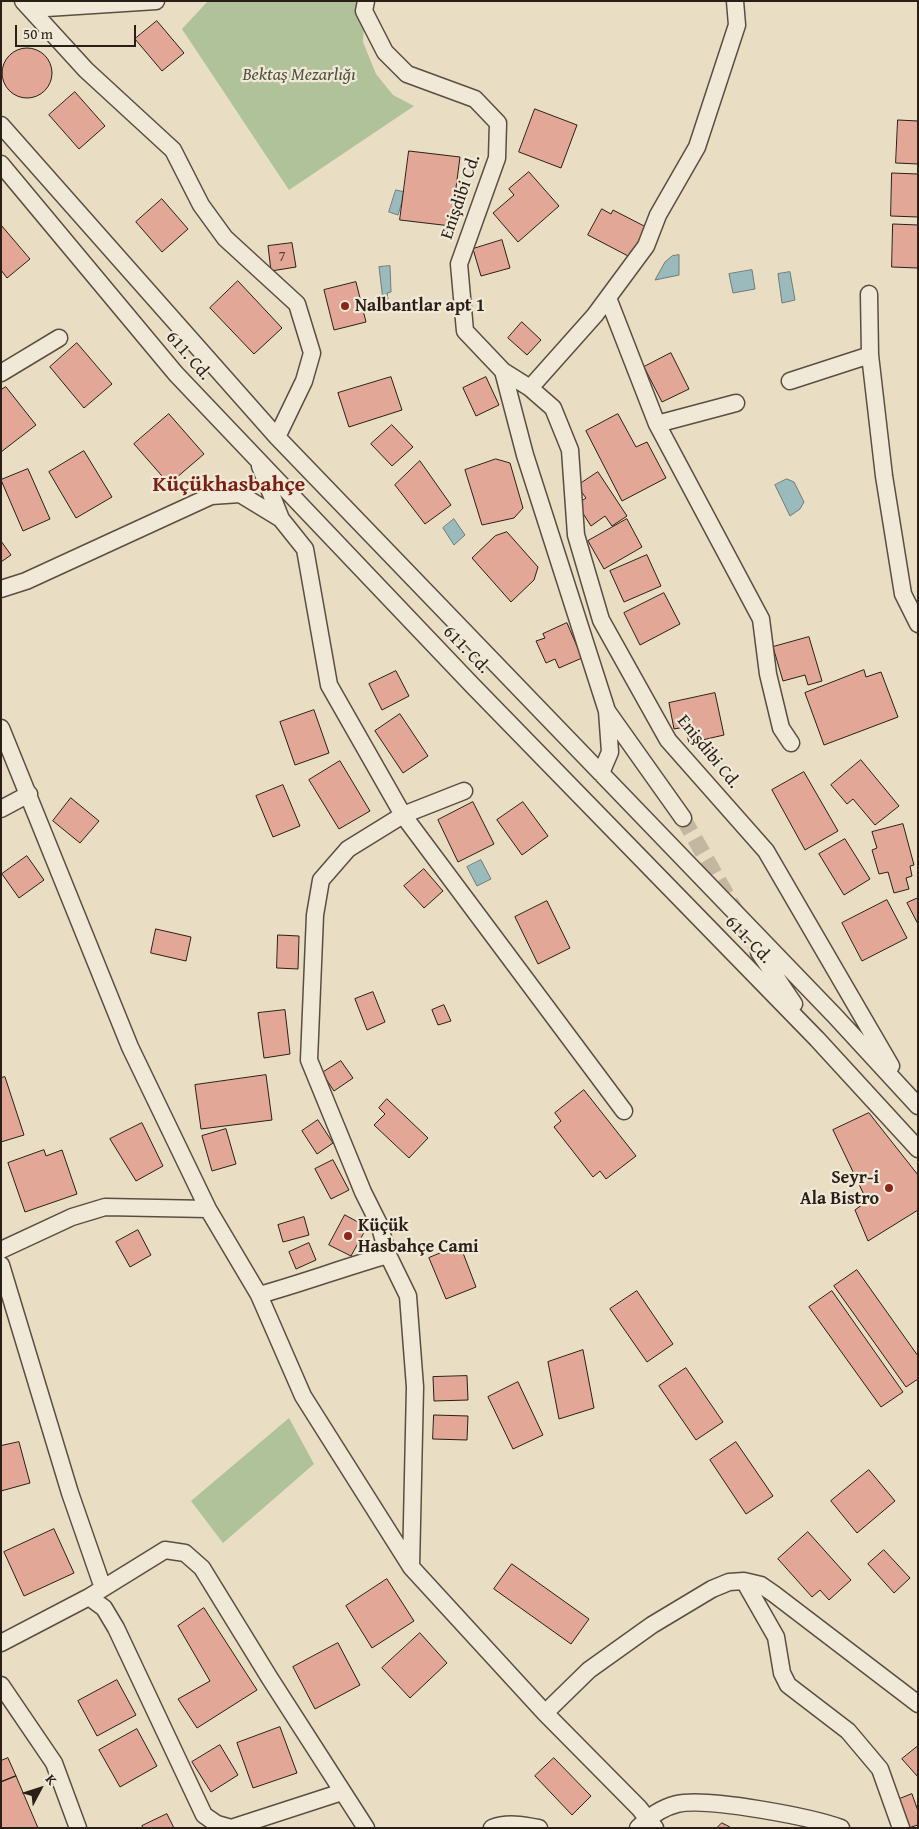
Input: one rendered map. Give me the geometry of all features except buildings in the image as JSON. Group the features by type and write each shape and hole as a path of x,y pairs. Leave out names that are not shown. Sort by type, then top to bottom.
{"street":[{"path":"27,5 156,1"},
{"name":"Enişdibi Cd.","path":"366,1 364,11 384,52 406,74 475,99 498,123 497,158 459,264 465,331 503,371 530,388 553,408 570,450 576,535 601,620 668,740 766,851 906,1092"},
{"path":"530,388 595,316 646,246 658,216 697,147 737,25 735,1"},
{"path":"27,5 86,70 173,150 201,205 225,238 297,304 312,353 304,381 276,437"},
{"name":"611. Cd.","path":"1,125 276,437 602,773 918,1106"},
{"name":"611. Cd.","path":"1,164 176,374 472,686 817,1039 918,1149"},
{"path":"869,294 870,355 884,476 903,594 918,624"},
{"path":"608,298 657,424 761,619 768,674 781,728 791,743"},
{"path":"1,372 59,338"},
{"path":"790,382 870,355"},
{"name":"Enişdibi Cd.","path":"503,371 526,455 607,710 610,752 602,773"},
{"path":"657,424 736,402"},
{"path":"259,462 281,519 305,549 330,685 403,815 624,1111"},
{"path":"1,589 26,581 211,496 240,494 281,519"},
{"path":"607,710 683,818"},
{"path":"1,728 30,794 130,1047 208,1209 259,1295 302,1396 411,1567 647,1825 661,1809 678,1804 697,1802 793,1816 841,1828"},
{"path":"411,1567 415,1387 408,1296 388,1254 379,1224 363,1192 309,1060 315,915 321,880 348,849 403,815 464,791"},
{"path":"1,809 30,794"},
{"path":"759,952 817,1039"},
{"path":"1,1250 72,1217 105,1208 208,1209"},
{"path":"259,1295 303,1283 344,1267 388,1254"},
{"path":"1,1265 70,1492 103,1588"},
{"path":"1,1644 89,1597 165,1550 185,1553 202,1568 366,1828"},
{"path":"545,1713 589,1670 652,1625 712,1589 729,1582 744,1581 761,1585 774,1594 918,1704"},
{"path":"744,1581 776,1638 782,1673 788,1685 848,1731 880,1769 901,1828"},
{"path":"89,1597 104,1608 116,1628 204,1816 217,1824 231,1828 342,1792"},
{"path":"1,1685 54,1763 78,1828"},
{"path":"492,1828 509,1825 539,1828"}],"green space":[{"name":"Bektaş Mezarlığı","path":"208,1 365,1 363,42 376,74 393,95 414,106 289,190 182,29"},
{"path":"289,1418 314,1464 223,1543 191,1501"}],"water":[{"path":"396,190 405,192 398,215 389,212"},
{"path":"679,255 679,275 655,280 665,262 672,256"},
{"path":"390,266 391,292 387,293 388,299 383,300 379,267"},
{"path":"752,270 755,289 733,293 729,274"},
{"path":"790,272 795,300 782,303 778,274"},
{"path":"787,479 794,482 804,502 800,509 790,516 775,485"},
{"path":"454,519 465,535 454,545 443,528"},
{"path":"481,860 491,879 477,886 467,867"}],"tunnel":[{"path":"683,818 759,952"}],"place":[{"name":"Nalbantlar apt 1","path":"345,306"},
{"name":"Seyr-i Ala Bistro","path":"889,1188"},
{"name":"Küçük Hasbahçe Cami","path":"348,1236"}],"district":[{"name":"Küçükhasbahçe","path":"229,485"}]}
